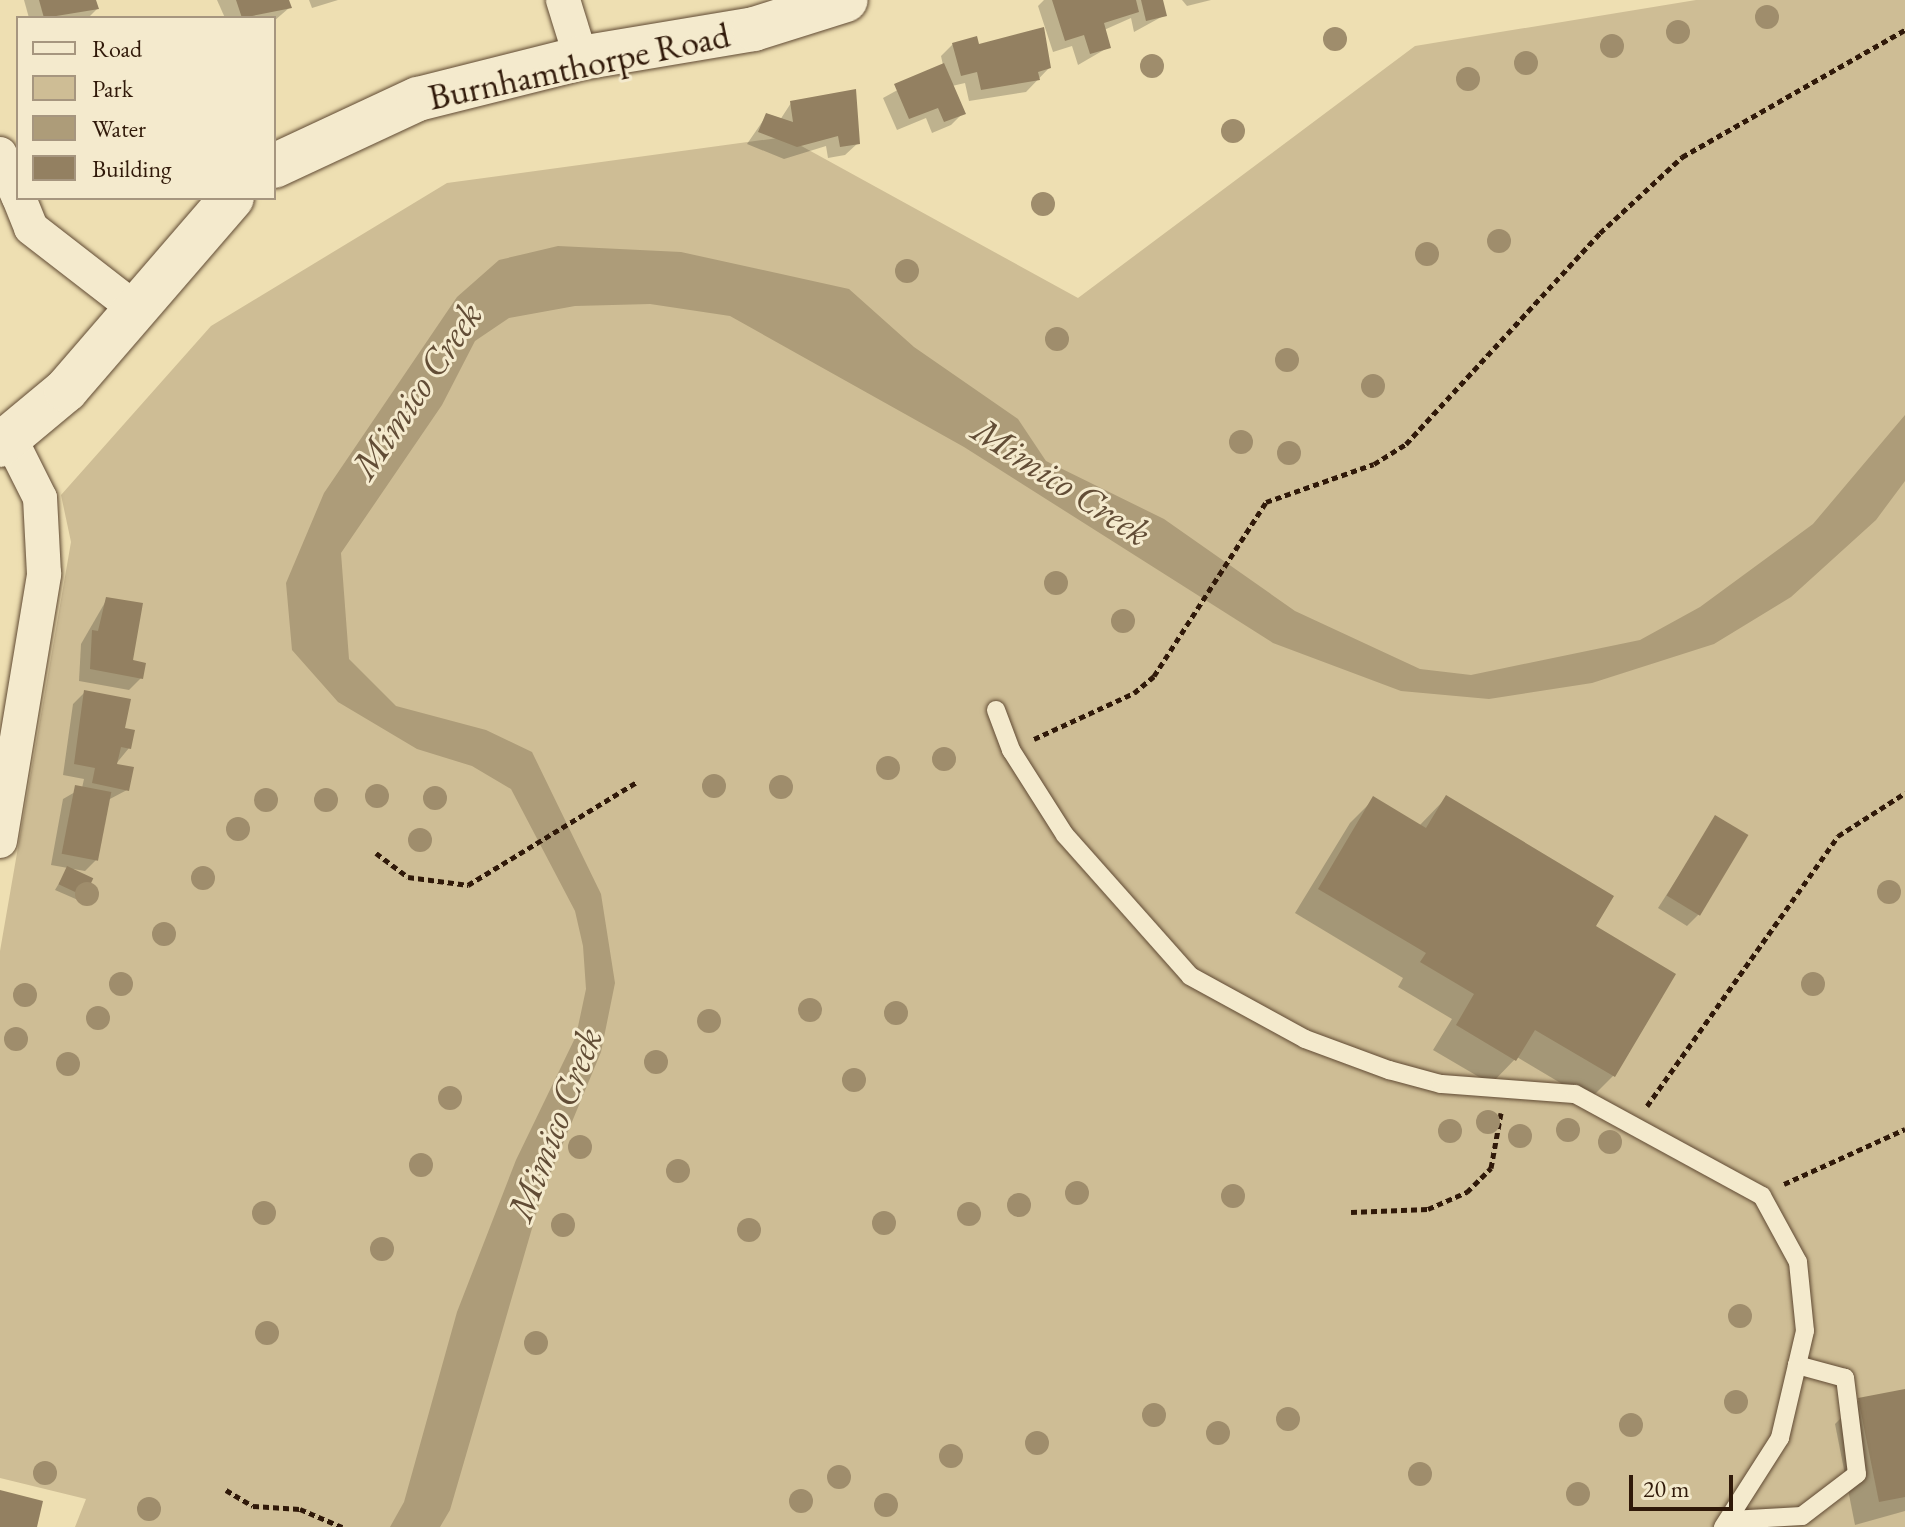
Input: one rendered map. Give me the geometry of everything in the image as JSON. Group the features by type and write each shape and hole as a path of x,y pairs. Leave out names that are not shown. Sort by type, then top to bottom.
{"main road":[{"name":"Burnhamthorpe Road","path":"276,165 418,99 581,58 754,29 846,0"},
{"path":"5,442 66,390 230,200"}],"street":[{"path":"563,0 581,58"},
{"path":"0,154 16,192"},
{"path":"19,200 31,228 134,308"},
{"path":"0,841 8,741 44,574 44,520 5,442"}],"lane":[{"path":"996,710 1011,750 1065,835 1190,976 1305,1039 1389,1070 1501,1088 1575,1094 1762,1196 1798,1262 1805,1331 1780,1438 1727,1524"},
{"path":"1727,1524 1802,1516 1857,1474 1845,1378 1797,1365"}],"path":[{"path":"1011,750 1134,693 1168,658 1244,532 1285,490 1374,464 1439,416 1600,233 1682,157 1905,30"},
{"path":"376,853 408,877 436,885 468,885 497,873 577,815 637,782"},
{"path":"1633,1125 1779,929 1838,836 1905,793"},
{"path":"1351,1212 1428,1209 1467,1192 1491,1168 1501,1142 1501,1088"},
{"path":"1762,1196 1905,1129"},
{"path":"226,1490 253,1506 300,1509 342,1527"}],"green space":[{"path":"1696,0 1905,0 1905,1527 75,1527 86,1499 0,1478 0,951 71,542 61,495 211,326 447,183 785,137 1078,298 1415,46"}],"water":[{"name":"Mimico Creek","path":"558,246 681,252 849,289 914,347 1018,419 1046,461 1164,519 1295,611 1420,669 1471,675 1640,640 1700,607 1813,524 1905,415 1905,481 1876,520 1791,597 1714,644 1592,683 1489,699 1401,691 1273,643 964,447 730,316 650,304 575,306 509,318 475,341 442,405 341,553 349,659 396,706 486,730 532,752 601,894 615,983 601,1052 542,1194 450,1510 440,1527 390,1527 404,1502 457,1312 516,1160 576,1036 586,989 583,946 575,911 511,789 472,766 417,749 338,702 292,650 286,583 324,493 457,297 499,260"}],"building":[{"path":"39,0 96,0 99,9 56,16 43,16"},
{"path":"236,0 289,0 292,8 252,16 241,16"},
{"path":"1052,0 1136,0 1139,12 1104,23 1111,48 1090,54 1084,35 1065,41"},
{"path":"1141,0 1163,0 1167,16 1146,21"},
{"path":"1044,27 1051,68 1038,72 1040,80 981,90 977,72 961,76 952,43 977,36 979,44"},
{"path":"944,63 966,114 944,122 938,108 909,119 894,84"},
{"path":"856,89 860,144 840,147 838,136 797,147 758,132 766,113 793,122 790,101"},
{"path":"106,597 143,603 133,660 146,663 143,679 90,669 92,630 98,631"},
{"path":"84,690 131,699 125,728 135,730 131,749 121,747 117,764 134,767 129,791 92,783 95,768 74,764"},
{"path":"75,785 111,792 98,861 62,854"},
{"path":"1446,795 1614,896 1596,926 1676,974 1615,1077 1535,1030 1516,1061 1456,1025 1474,994 1420,962 1426,953 1318,889 1373,796 1426,828"},
{"path":"1715,815 1748,835 1700,916 1667,896"},
{"path":"67,866 93,878 85,896 59,884"},
{"path":"1905,1389 1905,1497 1879,1502 1858,1398"},
{"path":"0,1490 43,1501 37,1527 0,1527"}]}
